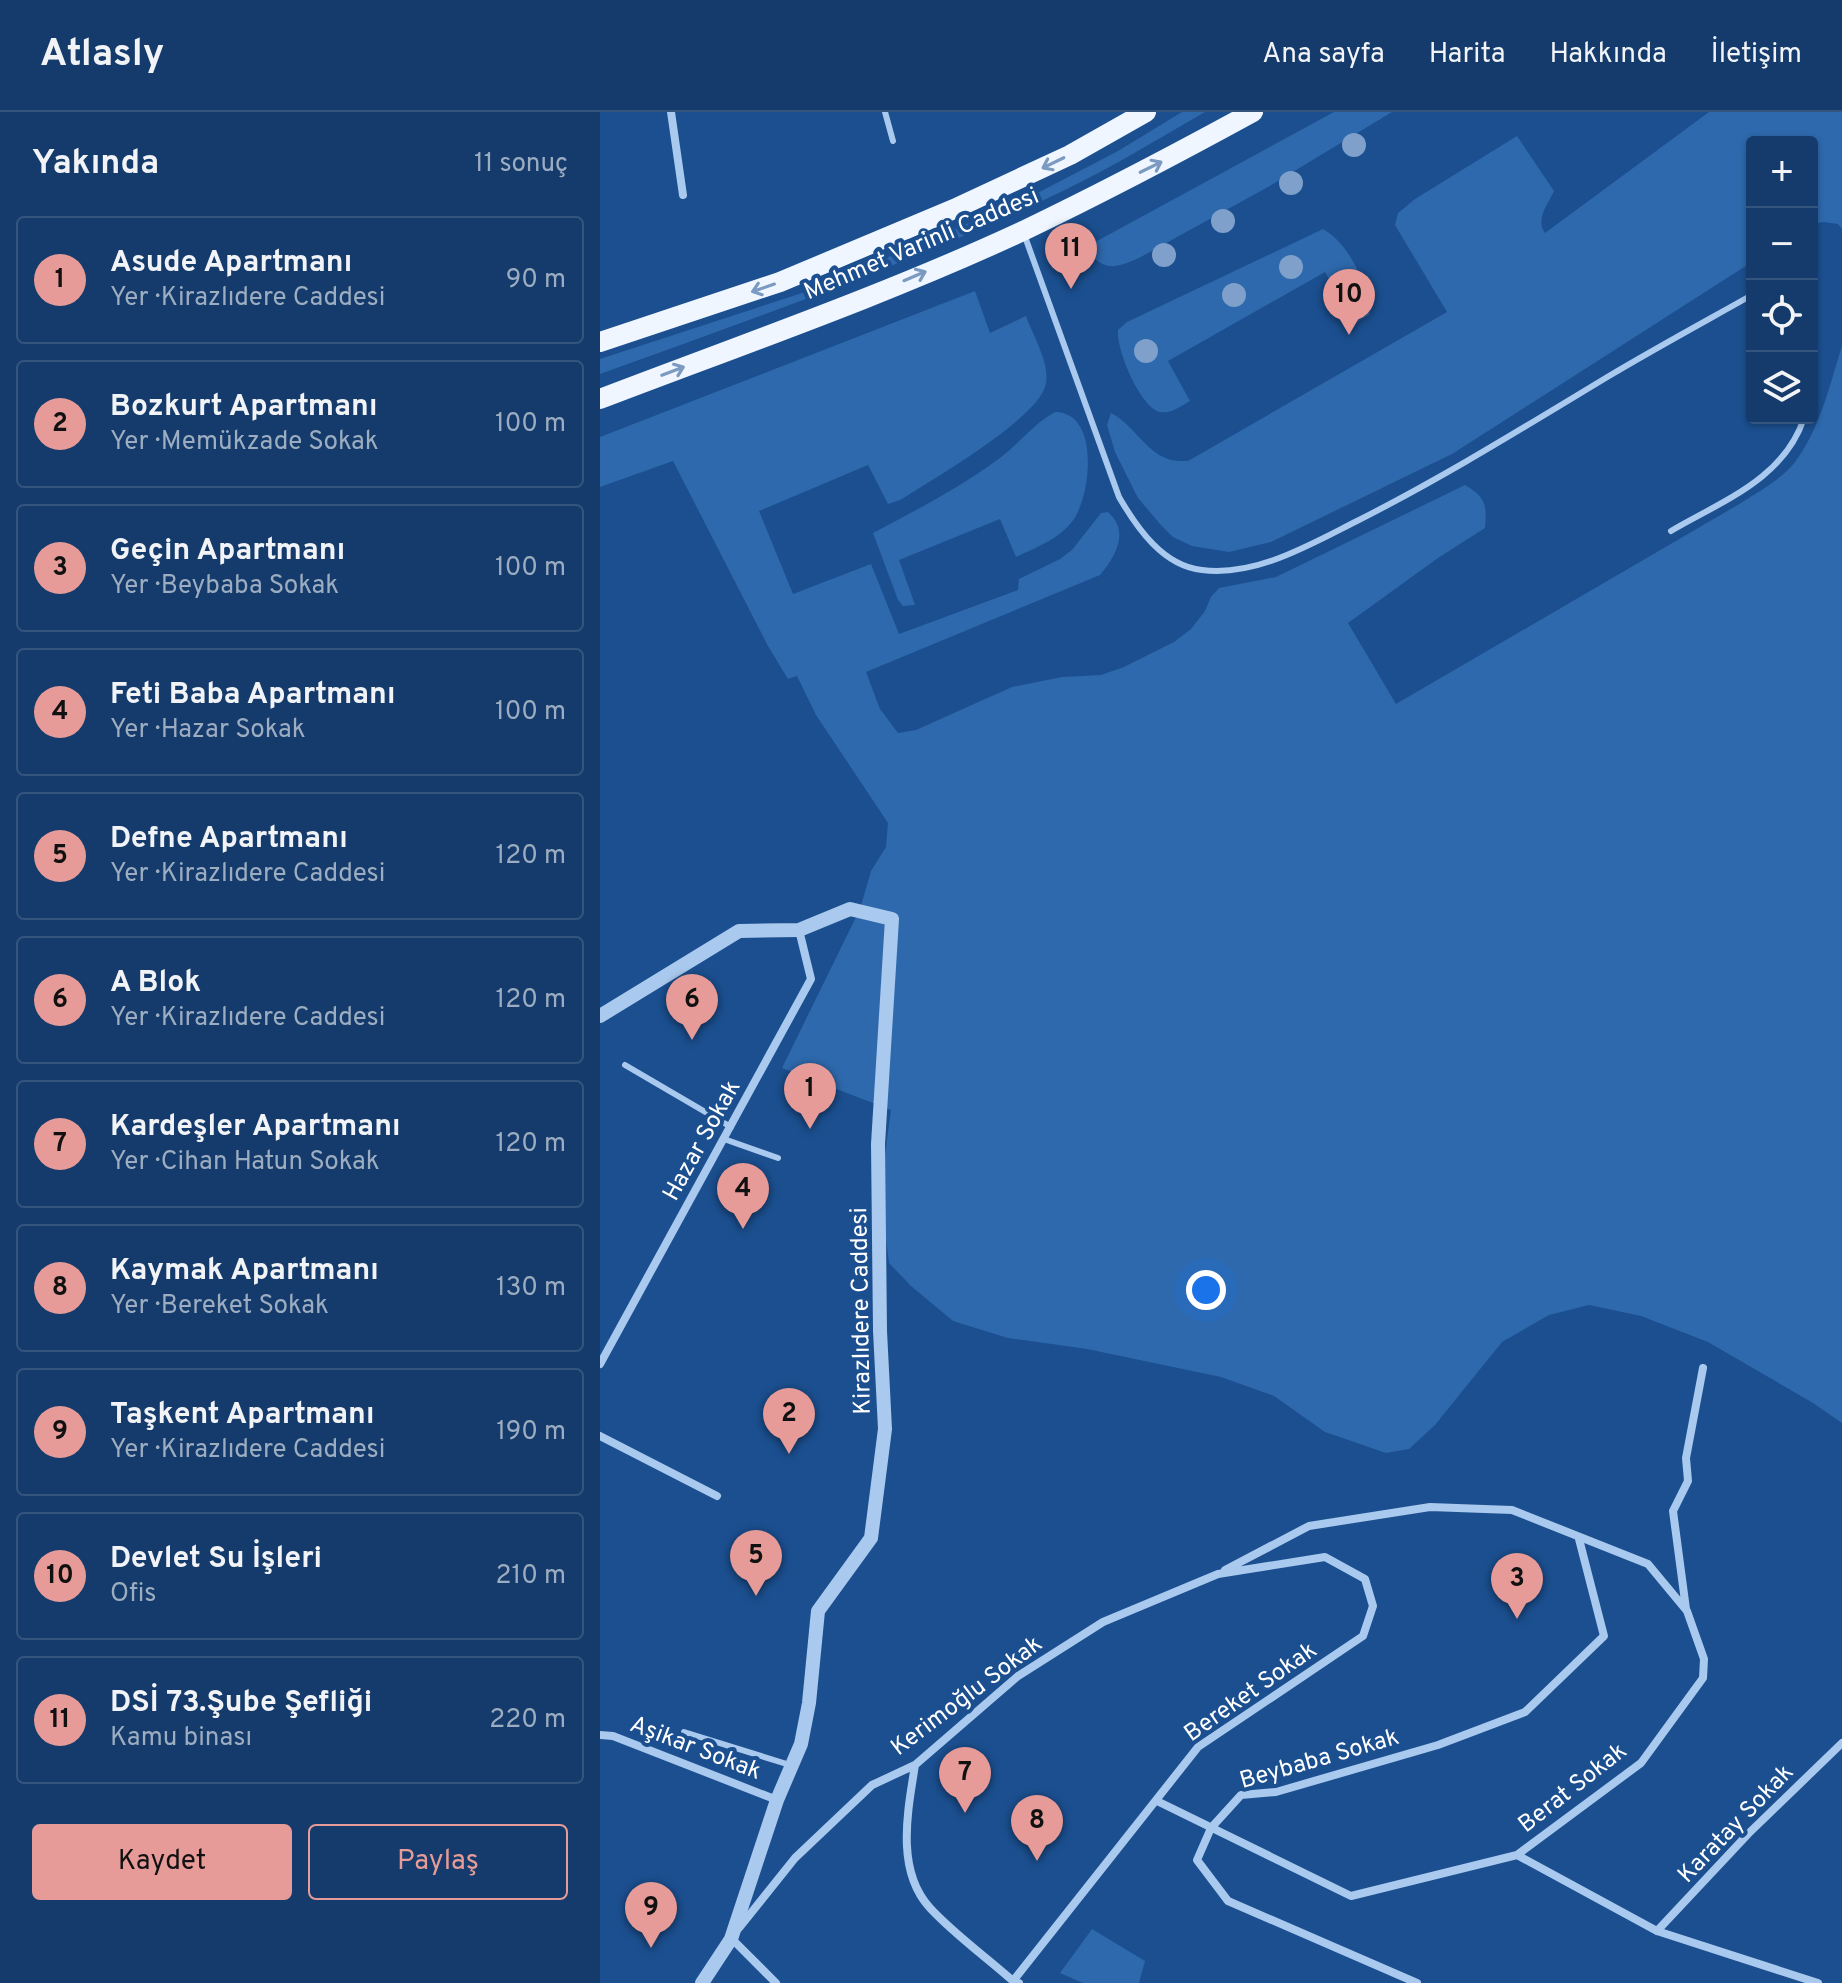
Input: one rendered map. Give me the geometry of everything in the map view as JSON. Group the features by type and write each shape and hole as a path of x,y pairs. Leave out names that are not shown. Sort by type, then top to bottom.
{"main road":[{"name":"Mehmet Varinli Caddesi","path":"600,342 780,282 1070,155 1146,112"},
{"name":"Mehmet Varinli Caddesi","path":"600,399 879,291 1023,231 1167,160 1253,112"}],"street":[{"path":"671,112 683,195"},
{"name":"Kirazlıdere Caddesi","path":"600,1016 739,931 799,930 850,909 892,919 878,1144 880,1331 885,1429 871,1538 818,1611 809,1703 801,1744 777,1800 731,1939 702,1983"},
{"name":"Hazar Sokak","path":"600,1364 811,979 799,930"},
{"path":"1687,1611 1673,1511 1688,1481 1686,1458 1703,1368"},
{"path":"600,1436 717,1496"},
{"name":"Berat Sokak","path":"1157,1801 1351,1896 1517,1855 1641,1763 1703,1678 1704,1659 1687,1611 1648,1564 1512,1510 1430,1507 1309,1526 1218,1574"},
{"name":"Beybaba Sokak","path":"1417,1983 1228,1901 1197,1860 1211,1828 1241,1795 1276,1792 1438,1745 1525,1712 1604,1636 1579,1539"},
{"name":"Kerimoğlu Sokak","path":"731,1939 795,1858 872,1785 915,1765 1018,1676 1103,1622 1218,1574 1325,1557"},
{"name":"Bereket Sokak","path":"1016,1982 1198,1747 1363,1636 1373,1606 1365,1579 1325,1557"},
{"name":"Aşikar Sokak","path":"600,1735 613,1736 777,1800"},
{"name":"Karatay Sokak","path":"1657,1931 1748,1834 1842,1743"},
{"path":"915,1765 907,1817 908,1853 914,1882 928,1906 1016,1982"},
{"path":"1517,1855 1657,1931 1818,1983"},
{"path":"731,1939 776,1983"}],"lane":[{"path":"885,112 893,141"},
{"path":"1023,231 1119,497 1134,523 1152,544 1172,559 1201,570 1234,569 1273,560 1318,541 1428,485 1620,369 1746,298"},
{"path":"1671,531 1759,480 1782,461 1802,424"},
{"path":"625,1065 731,1127"},
{"path":"724,1139 778,1158"},
{"path":"684,1732 793,1766"}],"shaded area":[{"path":"1182,112 1205,112 1087,179 991,224 825,292 600,374 600,359 802,293 1026,199 1118,151"},
{"path":"1334,112 1392,112 1268,187 1139,258 1109,266 1098,261 1086,247"},
{"path":"1709,112 1842,112 1842,229 1838,224 1818,223 1818,136 1746,136 1746,266 1452,454 1271,542 1229,552 1192,546 1173,537 1138,498 1115,452 1107,425 1111,413 1160,455 1188,461 1447,312 1395,225 1398,213 1415,199 1517,136 1554,191 1542,217 1545,233"},
{"path":"1323,229 1341,244 1354,262 1373,305 1369,315 1354,324 1325,272 1168,361 1190,401 1168,412 1152,408 1131,376 1121,350 1118,330 1127,322"},
{"path":"975,291 990,333 1026,316 1046,370 1045,387 1037,401 1023,416 981,448 900,500 888,504 868,465 759,511 793,594 871,564 899,634 1018,590 1019,579 1072,550 1101,513 1108,512 1115,519 1118,544 1100,575 866,672 880,709 898,733 916,730 1012,687 1062,677 1101,675 1124,667 1174,642 1191,629 1219,588 1276,577 1465,485 1484,502 1485,528 1348,623 1396,704 1777,480 1795,462 1818,424 1842,346 1842,1423 1708,1342 1641,1316 1589,1305 1549,1315 1502,1342 1435,1425 1409,1449 1386,1453 1325,1432 1274,1396 1221,1377 1087,1349 1008,1338 953,1321 889,1263 880,1192 891,1110 782,1068 860,909 871,871 886,847 888,823 816,715 797,676 788,679 768,646 673,461 600,487 600,437"},
{"path":"1055,412 1069,416 1079,425 1085,439 1088,456 1085,492 1074,519 1055,537 1016,557 1000,519 899,560 915,605 903,606 873,533 982,471"},
{"path":"1092,1929 1145,1961 1139,1983 1083,1983 1060,1973"}],"place":[{"name":"DSİ 73.Şube Şefliği","path":"1071,289"},
{"name":"Devlet Su İşleri","path":"1349,335"},
{"name":"A Blok","path":"692,1040"},
{"name":"Asude Apartmanı","path":"810,1129"},
{"name":"Feti Baba Apartmanı","path":"743,1229"},
{"name":"Bozkurt Apartmanı","path":"789,1454"},
{"name":"Defne Apartmanı","path":"756,1596"},
{"name":"Geçin Apartmanı","path":"1517,1619"},
{"name":"Kardeşler Apartmanı","path":"965,1813"},
{"name":"Kaymak Apartmanı","path":"1037,1861"},
{"name":"Taşkent Apartmanı","path":"651,1948"}]}
